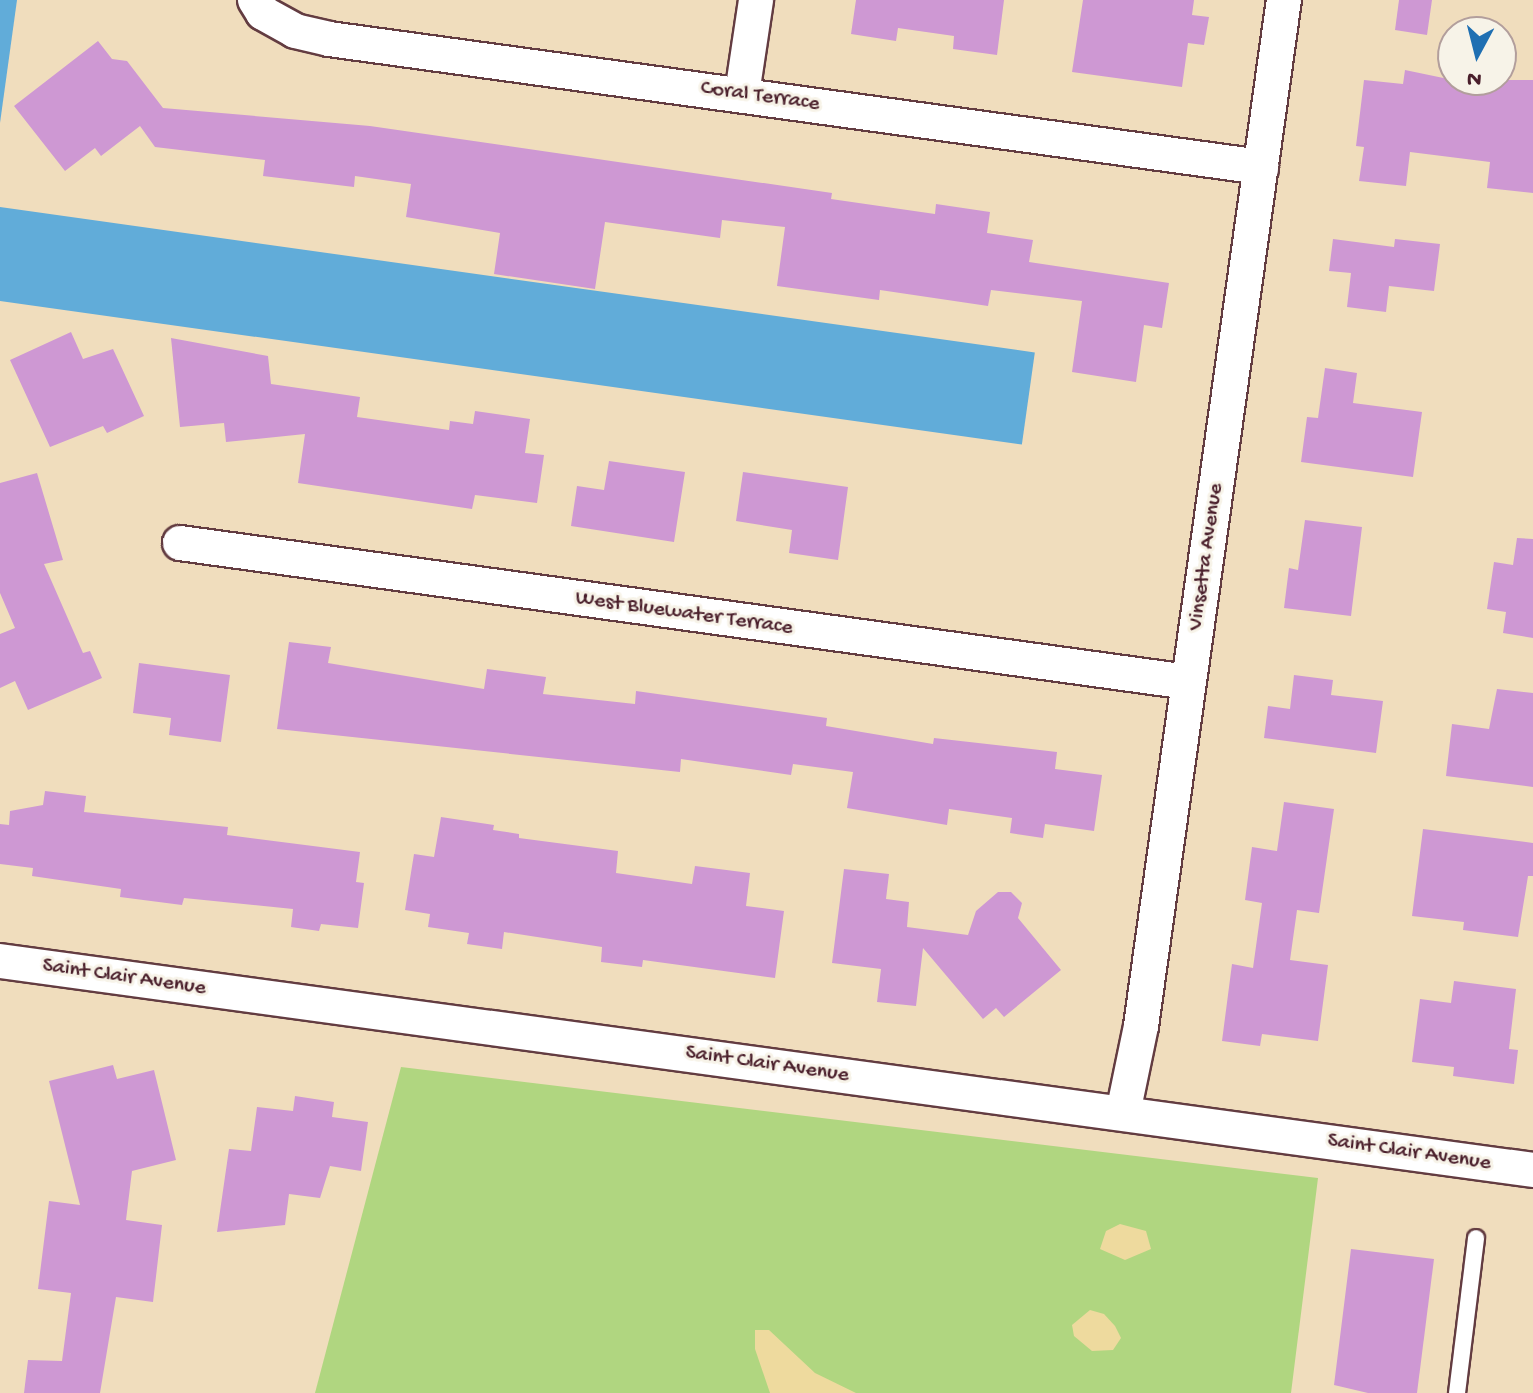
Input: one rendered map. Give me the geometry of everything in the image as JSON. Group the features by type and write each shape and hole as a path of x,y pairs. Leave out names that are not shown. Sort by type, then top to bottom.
{"street":[{"path":"742,94 756,0"},
{"name":"Vinsetta Avenue","path":"1123,1113 1141,1026 1284,0"},
{"name":"Coral Terrace","path":"259,6 295,31 329,39 1261,167"},
{"name":"West Bluewater Terrace","path":"180,543 1188,682"},
{"name":"Saint Clair Avenue","path":"0,961 1533,1170"}],"lane":[{"path":"1457,1393 1476,1238"}],"green space":[{"path":"401,1067 1318,1178 1291,1393 315,1393"}],"sand":[{"path":"1120,1224 1146,1231 1151,1249 1125,1260 1100,1249 1106,1231"},
{"path":"1090,1310 1104,1314 1115,1326 1121,1338 1113,1350 1092,1351 1074,1336 1072,1325"},
{"path":"755,1330 769,1330 815,1373 856,1393 770,1393 755,1349"}],"water":[{"path":"0,0 17,0 0,123"},
{"path":"0,207 1035,352 1022,445 0,301"}],"building":[{"path":"856,0 1004,0 997,55 953,49 954,36 898,28 896,41 851,34"},
{"path":"1083,0 1194,0 1192,15 1209,17 1204,45 1188,43 1182,87 1072,72"},
{"path":"1399,0 1432,0 1427,35 1395,30"},
{"path":"98,41 112,59 127,61 163,108 370,126 832,193 831,199 935,214 936,204 990,212 987,233 1033,240 1029,262 1169,283 1162,328 1144,325 1136,382 1072,372 1082,301 991,290 988,306 880,290 879,300 777,286 785,227 722,220 720,238 605,222 595,289 494,274 500,233 406,217 411,184 355,176 354,187 263,176 265,160 155,147 140,126 101,156 95,148 65,171 14,106"},
{"path":"1405,70 1437,77 1437,96 1517,96 1517,80 1533,80 1533,193 1487,188 1490,162 1410,152 1406,186 1359,181 1364,147 1356,146 1364,80 1403,84"},
{"path":"1333,239 1394,247 1395,239 1440,244 1434,291 1389,286 1386,312 1347,307 1351,273 1329,271"},
{"path":"71,332 83,359 113,349 144,416 107,433 103,426 50,447 10,360"},
{"path":"171,338 268,356 271,384 360,397 357,417 449,430 450,421 473,424 475,411 530,419 525,453 544,455 537,503 475,495 472,509 298,483 305,434 226,442 224,423 180,427"},
{"path":"1325,368 1357,373 1353,403 1422,412 1413,477 1301,462 1307,417 1318,418"},
{"path":"609,461 685,472 674,542 571,526 577,486 604,490"},
{"path":"743,472 848,487 838,560 789,553 792,530 736,521"},
{"path":"37,473 63,560 44,564 83,653 90,651 102,678 28,710 15,681 0,688 0,634 15,628 0,593 0,483"},
{"path":"1305,520 1362,527 1351,616 1284,608 1289,568 1298,570"},
{"path":"1517,538 1533,539 1533,638 1503,633 1506,612 1487,609 1494,562 1513,565"},
{"path":"289,642 331,647 328,663 484,689 487,669 546,677 543,694 635,704 636,691 827,718 826,726 933,744 934,738 1057,752 1055,769 1102,775 1094,831 1045,824 1043,838 1010,833 1012,818 949,809 947,825 847,808 853,772 793,764 791,775 681,759 680,772 277,729"},
{"path":"139,663 230,675 221,742 169,735 171,718 133,713"},
{"path":"1294,675 1333,680 1331,695 1383,701 1376,753 1264,738 1268,706 1290,709"},
{"path":"1497,689 1533,693 1533,787 1446,776 1452,724 1489,729"},
{"path":"45,791 86,796 84,812 228,827 227,835 360,852 356,882 364,883 358,928 321,924 319,931 291,927 293,909 184,898 182,905 120,897 121,889 32,876 33,868 0,864 0,824 9,825 10,811 43,805"},
{"path":"1284,802 1334,809 1319,913 1297,910 1290,960 1328,965 1318,1041 1262,1034 1260,1046 1222,1041 1232,964 1253,968 1262,903 1245,900 1252,847 1277,851"},
{"path":"441,817 494,825 493,830 519,834 519,838 618,851 616,873 692,884 695,866 750,873 746,906 784,911 775,978 643,960 642,967 601,962 602,947 504,932 502,949 467,944 469,933 428,927 430,914 405,910 414,854 434,857"},
{"path":"1423,829 1533,843 1533,876 1528,876 1518,937 1463,930 1464,922 1412,916"},
{"path":"844,869 889,874 886,899 909,902 907,927 968,935 976,911 998,892 1011,892 1022,903 1018,918 1061,970 1004,1017 996,1008 983,1019 923,948 916,1006 877,1002 881,969 832,963"},
{"path":"1454,981 1516,989 1509,1049 1518,1050 1514,1084 1453,1076 1454,1067 1412,1062 1420,999 1451,1003"},
{"path":"113,1065 117,1079 154,1070 176,1160 132,1171 126,1220 162,1225 153,1302 116,1297 100,1393 24,1393 28,1360 62,1361 71,1293 38,1289 49,1201 80,1205 49,1081"},
{"path":"295,1096 334,1102 332,1117 368,1122 361,1171 330,1166 320,1198 289,1194 285,1225 217,1232 229,1149 251,1151 257,1107 293,1111"},
{"path":"1351,1249 1434,1259 1417,1393 1368,1393 1334,1385"}]}
